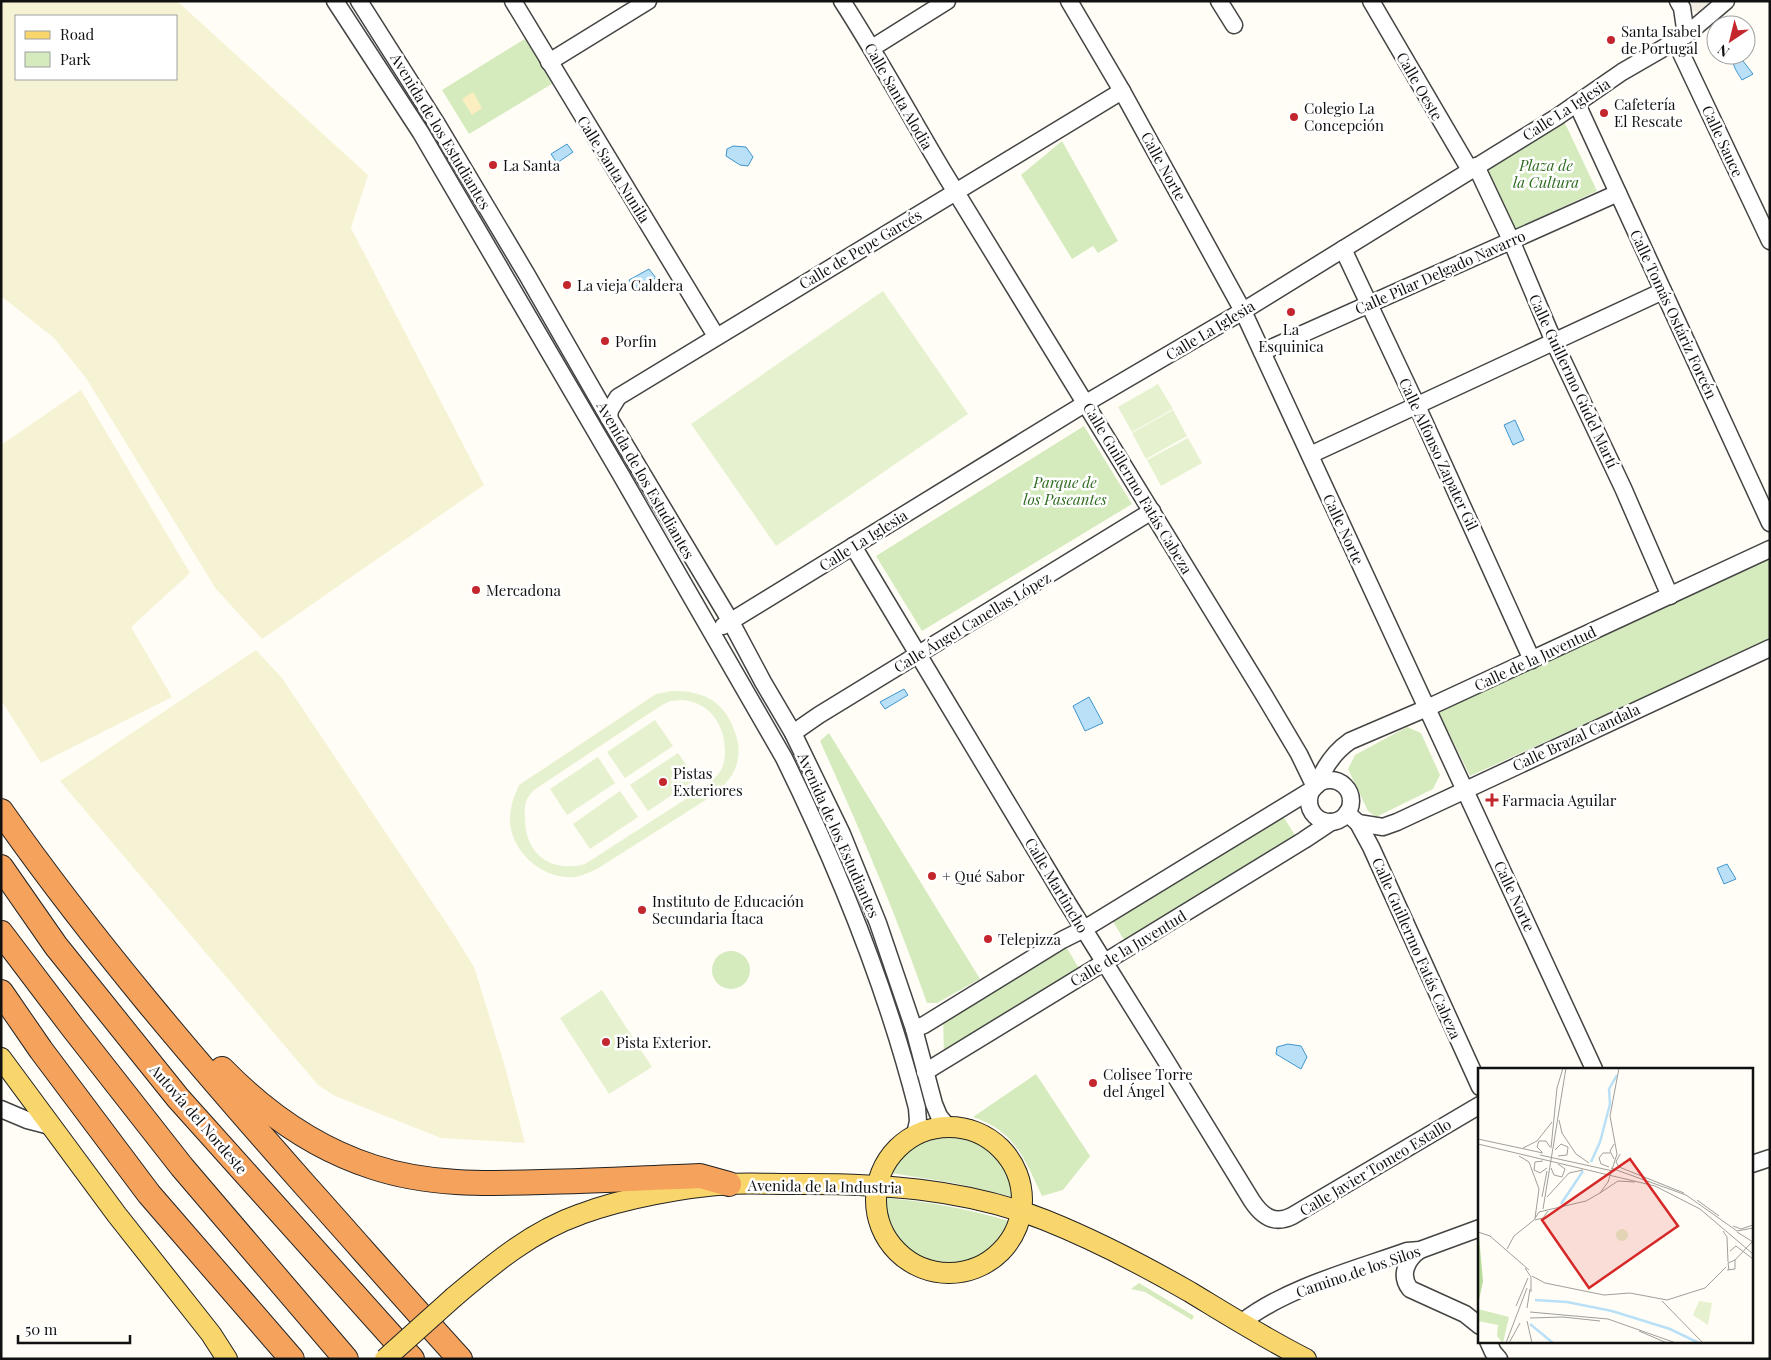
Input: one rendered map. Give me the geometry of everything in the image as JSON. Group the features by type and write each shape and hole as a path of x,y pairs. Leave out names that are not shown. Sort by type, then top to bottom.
{"highway":[{"path":"1,811 147,1001 230,1100 460,1359"},
{"name":"Autovía del Nordeste","path":"1,867 56,946 178,1098 412,1359"},
{"path":"1,933 182,1167 346,1359"},
{"path":"1,992 41,1050 149,1194 292,1359"},
{"path":"147,1001 171,1016 184,1027 236,1084 272,1115 323,1147 373,1167 400,1175 459,1183 592,1181 700,1176 729,1184"}],"main road":[{"path":"1,1058 50,1126 211,1334 227,1359"},
{"path":"948,1127 974,1131 991,1139 1013,1162 1021,1181 1021,1221 1014,1236 993,1260 983,1266 960,1273 935,1272 902,1256 890,1242 878,1215 876,1185 882,1168 892,1154 915,1135 932,1129 948,1127"},
{"name":"Avenida de la Industria","path":"385,1359 496,1262 548,1228 580,1214 637,1198 729,1184 848,1183 949,1193 1022,1212 1086,1238 1133,1261 1306,1359"}],"street":[{"name":"Avenida de los Estudiantes","path":"335,1 421,134 712,632 784,758 806,801 842,882 874,965 917,1108 918,1122 915,1135"},
{"name":"Avenida de los Estudiantes","path":"359,1 437,124 527,275 609,418 731,622 793,733 842,834 878,923 898,977 936,1110 948,1127"},
{"name":"Calle Santa Nunila","path":"513,1 716,336"},
{"path":"549,62 648,1"},
{"name":"Calle Santa Alodia","path":"842,1 872,48 899,98 956,191"},
{"path":"872,48 947,1"},
{"name":"Calle Norte","path":"1069,1 1122,91 1243,311 1594,1068"},
{"path":"1219,1 1234,25"},
{"name":"Calle Oeste","path":"1371,1 1473,168"},
{"name":"Calle La Iglesia","path":"712,632 1086,403 1243,311 1577,104 1622,72 1681,38 1726,1"},
{"path":"1680,5 1705,19"},
{"name":"Calle Sauce","path":"1680,5 1681,53 1770,241"},
{"name":"Calle de Pepe Garcés","path":"609,418 610,410 618,397 1122,91"},
{"name":"Calle Tomás Ostáriz Forcén","path":"1577,104 1770,523"},
{"name":"Calle Guillermo Gúdel Martí","path":"1473,168 1511,240 1554,342 1623,488 1670,596"},
{"name":"Calle Guillermo Fatás Cabeza","path":"956,191 1299,754 1315,787"},
{"name":"Calle Pilar Delgado Navarro","path":"1262,352 1618,193"},
{"name":"Calle Alfonso Zapater Gil","path":"1343,249 1417,406 1532,660"},
{"path":"1310,455 1663,291"},
{"name":"Calle Ángel Canellas López","path":"793,733 819,715 1152,511"},
{"name":"Calle Martincho","path":"853,546 1104,963 1252,1201 1262,1214 1268,1218"},
{"name":"Calle de la Juventud","path":"1315,787 1330,759 1342,746 1770,549"},
{"name":"Calle Brazal Candala","path":"1383,827 1770,648"},
{"path":"914,1029 1062,940 1084,929 1327,780 1338,782 1346,788 1351,798 1350,809 1353,818"},
{"path":"1315,787 1309,800 1311,812 1320,820 1331,822 1353,818 1383,827 1371,848"},
{"name":"Calle Guillermo Fatás Cabeza","path":"1353,818 1371,848 1478,1082"},
{"name":"Calle de la Juventud","path":"925,1072 1331,822"},
{"path":"874,965 898,977"},
{"name":"Calle Javier Tomeo Estallo","path":"1268,1218 1282,1220 1292,1216 1478,1106"},
{"path":"1,1109 27,1120 50,1126"},
{"path":"1754,1163 1770,1158"},
{"path":"1754,1175 1770,1170"},
{"name":"Camino de los Silos","path":"1241,1323 1260,1308 1286,1296 1408,1251 1420,1250 1478,1229"},
{"path":"1420,1250 1412,1256 1406,1266 1405,1282 1410,1290 1465,1314 1478,1324"},
{"path":"1488,1342 1499,1359"}],"shaded area":[{"path":"1,1 177,1 368,175 351,228 484,485 262,639 216,589 86,378 54,338 1,296"},
{"path":"1683,1 1721,1 1706,14 1688,10"},
{"path":"81,390 190,573 131,627 172,697 41,763 1,700 1,445"},
{"path":"256,650 282,678 474,967 504,1063 525,1143 441,1138 335,1096 318,1085 60,781"}],"green space":[{"path":"528,37 555,82 469,134 442,90"},
{"name":"Plaza de la Cultura","path":"1563,119 1597,191 1513,230 1485,169"},
{"path":"1062,141 1118,241 1098,253 1093,246 1072,259 1021,175"},
{"path":"883,291 968,414 776,546 691,424"},
{"path":"1158,384 1173,409 1132,432 1118,407"},
{"path":"1173,410 1187,436 1146,459 1132,433"},
{"name":"Parque de los Paseantes","path":"1084,426 1132,504 922,631 876,556"},
{"path":"1188,438 1202,463 1161,486 1147,460"},
{"path":"1770,555 1770,640 1470,776 1438,711"},
{"path":"671,691 694,693 712,700 720,706 732,724 738,743 738,758 732,775 712,796 597,869 584,875 563,877 552,874 532,863 517,845 510,823 510,813 519,785 656,694","holes":["682,700 692,702 708,710 719,724 722,733 725,752 723,766 713,780 585,864 561,866 542,858 535,851 529,842 526,831 525,814 527,800 534,790 662,705 670,701"]},
{"path":"655,720 673,746 625,778 607,752"},
{"path":"1407,727 1421,733 1440,775 1433,789 1376,817 1368,811 1348,769 1355,755"},
{"path":"829,733 980,979 937,1003 927,1003 903,937 820,741"},
{"name":"Pistas Exteriores","path":"678,753 696,779 648,811 630,785"},
{"path":"598,757 615,783 567,815 550,789"},
{"path":"620,791 638,817 590,849 573,824"},
{"path":"1281,813 1298,840 1127,945 1111,918"},
{"path":"1062,940 1083,975 944,1060 943,1013"},
{"path":"731,951 745,956 750,970 745,984 731,989 717,984 712,970 717,956"},
{"name":"Pista Exterior.","path":"602,990 652,1067 609,1094 560,1018"},
{"path":"1036,1074 1090,1156 1063,1190 1042,1196 1030,1170 1009,1138 987,1123 973,1117"},
{"path":"948,1134 978,1141 995,1152 1008,1168 1015,1187 1016,1197 954,1183 891,1173 899,1157 906,1151 922,1141"},
{"path":"887,1198 964,1210 1009,1221 1012,1226 997,1247 979,1260 959,1267 939,1266 919,1259 903,1246 891,1226 884,1201"},
{"path":"1139,1283 1194,1316 1192,1320 1145,1292 1131,1289"}],"sand":[{"path":"473,92 482,108 472,115 462,99"}],"water":[{"path":"1734,65 1746,65 1753,74 1742,80"},
{"path":"567,144 573,152 557,163 551,154"},
{"path":"733,146 746,147 753,157 748,166 740,165 726,156 727,149"},
{"path":"649,269 656,278 634,290 629,280"},
{"path":"1515,420 1524,440 1513,445 1504,425"},
{"path":"904,689 908,695 885,709 880,702"},
{"path":"1089,697 1103,723 1085,731 1073,706"},
{"path":"1727,864 1736,879 1724,884 1717,868"},
{"path":"1288,1044 1301,1046 1307,1057 1301,1069 1276,1054 1277,1047"}],"place":[{"name":"Santa Isabel de Portugal","path":"1611,40"},
{"name":"Cafetería El Rescate","path":"1604,113"},
{"name":"Colegio La Concepción","path":"1294,117"},
{"name":"La Santa","path":"493,165"},
{"name":"La vieja Caldera","path":"567,285"},
{"name":"La Esquinica","path":"1291,312"},
{"name":"Porfin","path":"605,341"},
{"name":"Mercadona","path":"476,590"},
{"name":"Pistas Exteriores","path":"663,782"},
{"name":"Farmacia Aguilar","path":"1492,800"},
{"name":"+ Qué Sabor","path":"932,876"},
{"name":"Instituto de Educación Secundaria Ítaca","path":"642,910"},
{"name":"Telepizza","path":"988,939"},
{"name":"Pista Exterior.","path":"606,1042"},
{"name":"Colisee Torre del Ángel","path":"1093,1083"}]}
